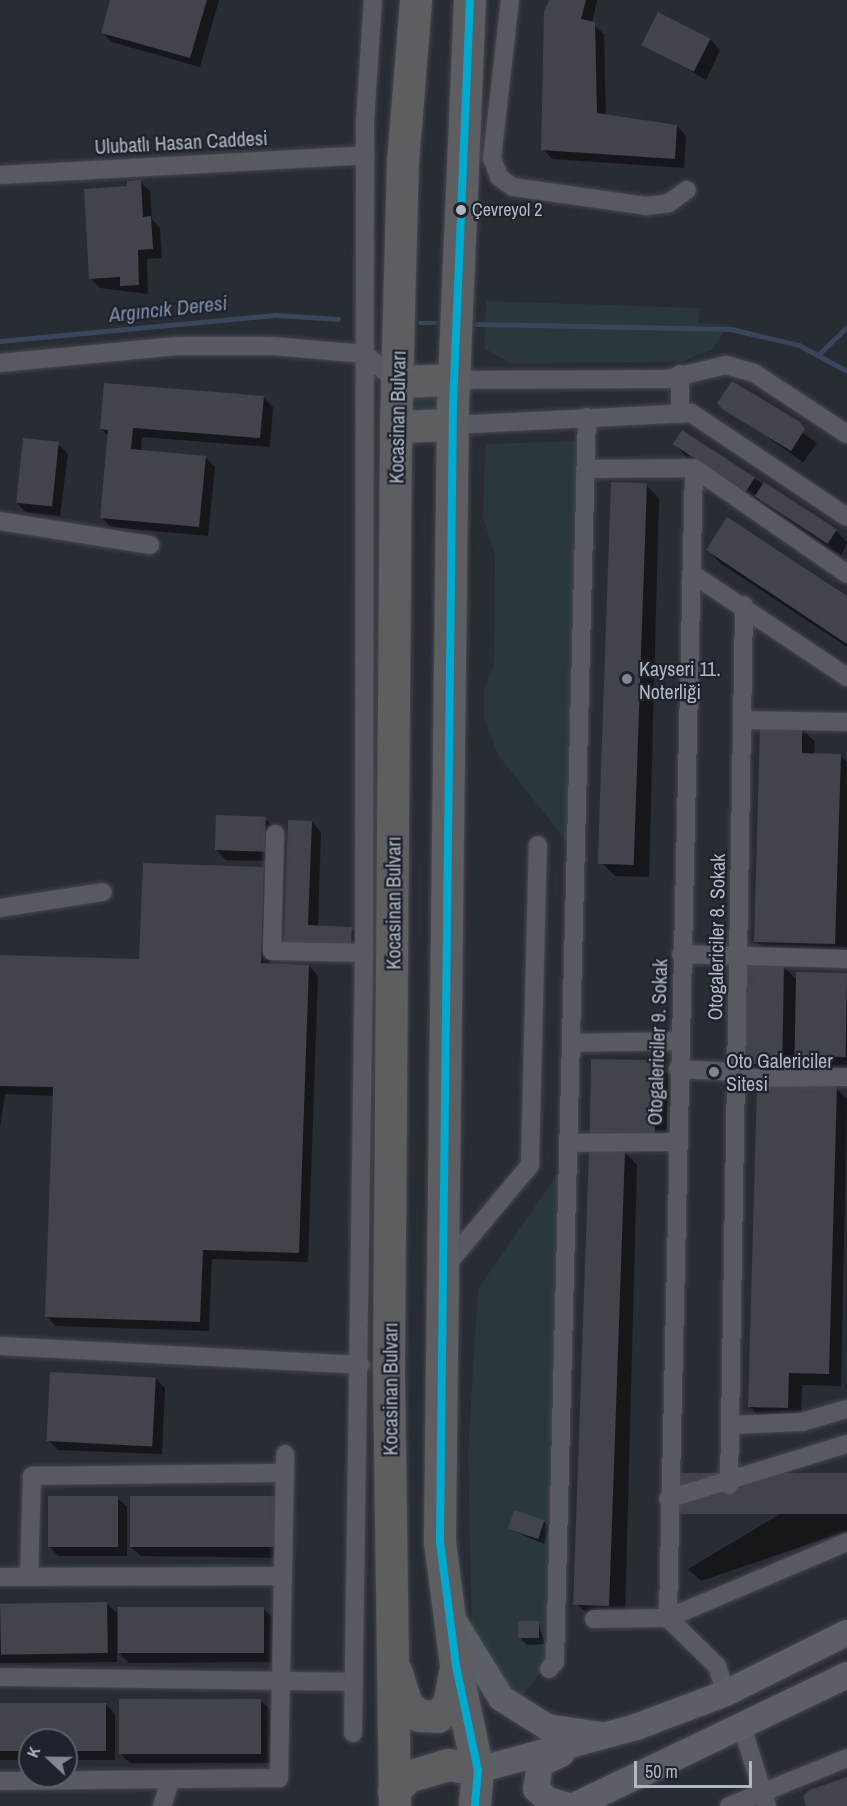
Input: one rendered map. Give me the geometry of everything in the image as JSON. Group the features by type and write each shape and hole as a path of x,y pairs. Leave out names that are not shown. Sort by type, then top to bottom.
{"highway":[{"name":"Kocasinan Bulvarı","path":"389,1801 392,1658 396,427 403,163 416,0"},
{"path":"470,0 453,425 440,1542 456,1666 478,1770 475,1806"},
{"path":"397,382 454,380"},
{"path":"396,427 453,425"},
{"path":"392,1658 407,1706 420,1716 438,1717 449,1704 456,1666"},
{"path":"389,1801 408,1777 449,1765 478,1770"}],"street":[{"path":"353,1733 360,1365 364,953 365,155 373,0"},
{"path":"510,0 493,165 513,187 646,206 669,203 687,190"},
{"path":"464,143 495,135"},
{"name":"Ulubatlı Hasan Caddesi","path":"0,175 365,155"},
{"path":"0,363 187,346 365,354 397,382"},
{"path":"454,380 680,374 716,365 745,369 847,434"},
{"path":"680,374 680,414"},
{"path":"453,425 691,413 847,517"},
{"path":"549,1669 555,1662 586,417"},
{"path":"585,469 693,468 847,574"},
{"name":"Otogalericiler 9. Sokak","path":"668,1618 668,1499 693,468"},
{"path":"0,521 150,545"},
{"path":"691,573 744,605 847,677"},
{"name":"Otogalericiler 8. Sokak","path":"729,1485 744,605"},
{"path":"742,720 847,722"},
{"path":"274,834 272,951 364,953"},
{"path":"442,1270 530,1165 538,845"},
{"path":"0,908 104,892"},
{"path":"681,954 738,952 847,959"},
{"path":"571,1043 679,1041"},
{"path":"678,1070 737,1075 847,1077"},
{"path":"568,1143 676,1142"},
{"path":"0,1346 360,1365"},
{"path":"731,1425 802,1422 847,1409"},
{"path":"668,1499 729,1485 847,1444"},
{"path":"0,1781 279,1778 285,1454"},
{"path":"29,1576 32,1476 285,1473"},
{"path":"594,1619 668,1618 847,1542"},
{"path":"0,1577 283,1576"},
{"path":"449,1612 501,1698 547,1727 608,1736"},
{"path":"668,1618 717,1666 726,1693"},
{"path":"478,1770 574,1747 726,1693 847,1633"},
{"path":"574,1806 847,1675"},
{"path":"0,1677 281,1683 354,1682"},
{"path":"742,1727 766,1800"},
{"path":"569,1806 548,1800 537,1789 535,1775 540,1764 574,1747"},
{"path":"729,1806 766,1800 847,1758"},
{"path":"162,1806 171,1779"}],"shaded area":[{"path":"486,301 701,308 698,323 730,325 712,349 682,362 510,363 484,348"},
{"path":"427,392 435,395 438,403 435,411 427,414 419,411 416,403 419,395"},
{"path":"582,441 576,853 498,755 484,718 484,691 494,664 495,556 483,517 485,444"},
{"path":"558,1173 554,1655 509,1714 473,1685 468,1453 478,1289"}],"building":[{"path":"110,0 207,0 190,58 101,33"},
{"path":"549,0 586,0 581,19 595,22 597,113 677,125 675,159 541,150 544,12"},
{"path":"658,12 711,39 694,72 641,45"},
{"path":"141,180 143,217 151,216 153,249 138,250 139,285 120,286 120,277 89,279 84,189 127,186 127,181"},
{"path":"732,381 800,422 805,429 791,451 722,409 717,403"},
{"path":"104,383 264,396 260,438 133,428 131,449 206,456 199,527 100,518 108,430 100,429"},
{"path":"682,430 755,477 746,492 673,444"},
{"path":"23,438 59,442 52,506 16,503"},
{"path":"611,482 647,483 634,865 598,864"},
{"path":"764,482 837,529 828,544 755,496"},
{"path":"727,517 847,596 847,644 706,550"},
{"path":"760,726 802,728 802,753 841,754 835,944 754,942"},
{"path":"216,815 266,817 265,852 215,850"},
{"path":"288,820 312,821 308,925 352,927 351,946 284,944"},
{"path":"143,863 264,867 261,963 309,965 299,1253 203,1250 200,1322 45,1317 53,1087 0,1086 0,955 139,959"},
{"path":"744,964 784,965 782,1065 742,1064"},
{"path":"796,972 847,973 846,1057 795,1056"},
{"path":"591,1059 656,1060 655,1140 590,1139"},
{"path":"757,1084 837,1086 829,1374 789,1373 788,1408 748,1407"},
{"path":"589,1150 625,1151 609,1606 573,1605"},
{"path":"50,1372 156,1378 152,1446 46,1441"},
{"path":"664,1473 847,1473 847,1514 664,1514"},
{"path":"48,1496 118,1496 118,1547 48,1547"},
{"path":"130,1496 277,1496 277,1547 130,1547"},
{"path":"514,1510 544,1520 538,1539 508,1529"},
{"path":"107,1602 108,1653 1,1655 0,1604"},
{"path":"118,1607 264,1607 264,1653 118,1653"},
{"path":"518,1621 539,1621 539,1638 518,1638"},
{"path":"119,1699 261,1699 261,1754 119,1754"},
{"path":"0,1703 106,1703 106,1751 78,1751 78,1728 18,1728 18,1751 0,1751"},
{"path":"847,1777 847,1806 806,1806 803,1796 809,1790"}],"waterway":[{"name":"Argıncık Deresi","path":"0,341 277,315 338,319"},
{"path":"420,323 435,323"},
{"path":"477,324 731,329 799,345 847,371"},
{"path":"819,354 847,327"}],"transit line":[{"path":"470,0 453,405 440,1542 456,1666 478,1770 475,1806"}],"place":[{"name":"Çevreyol 2","path":"461,210"},
{"name":"Kayseri 11. Noterliği","path":"627,679"},
{"name":"Oto Galericiler Sitesi","path":"714,1072"}]}
